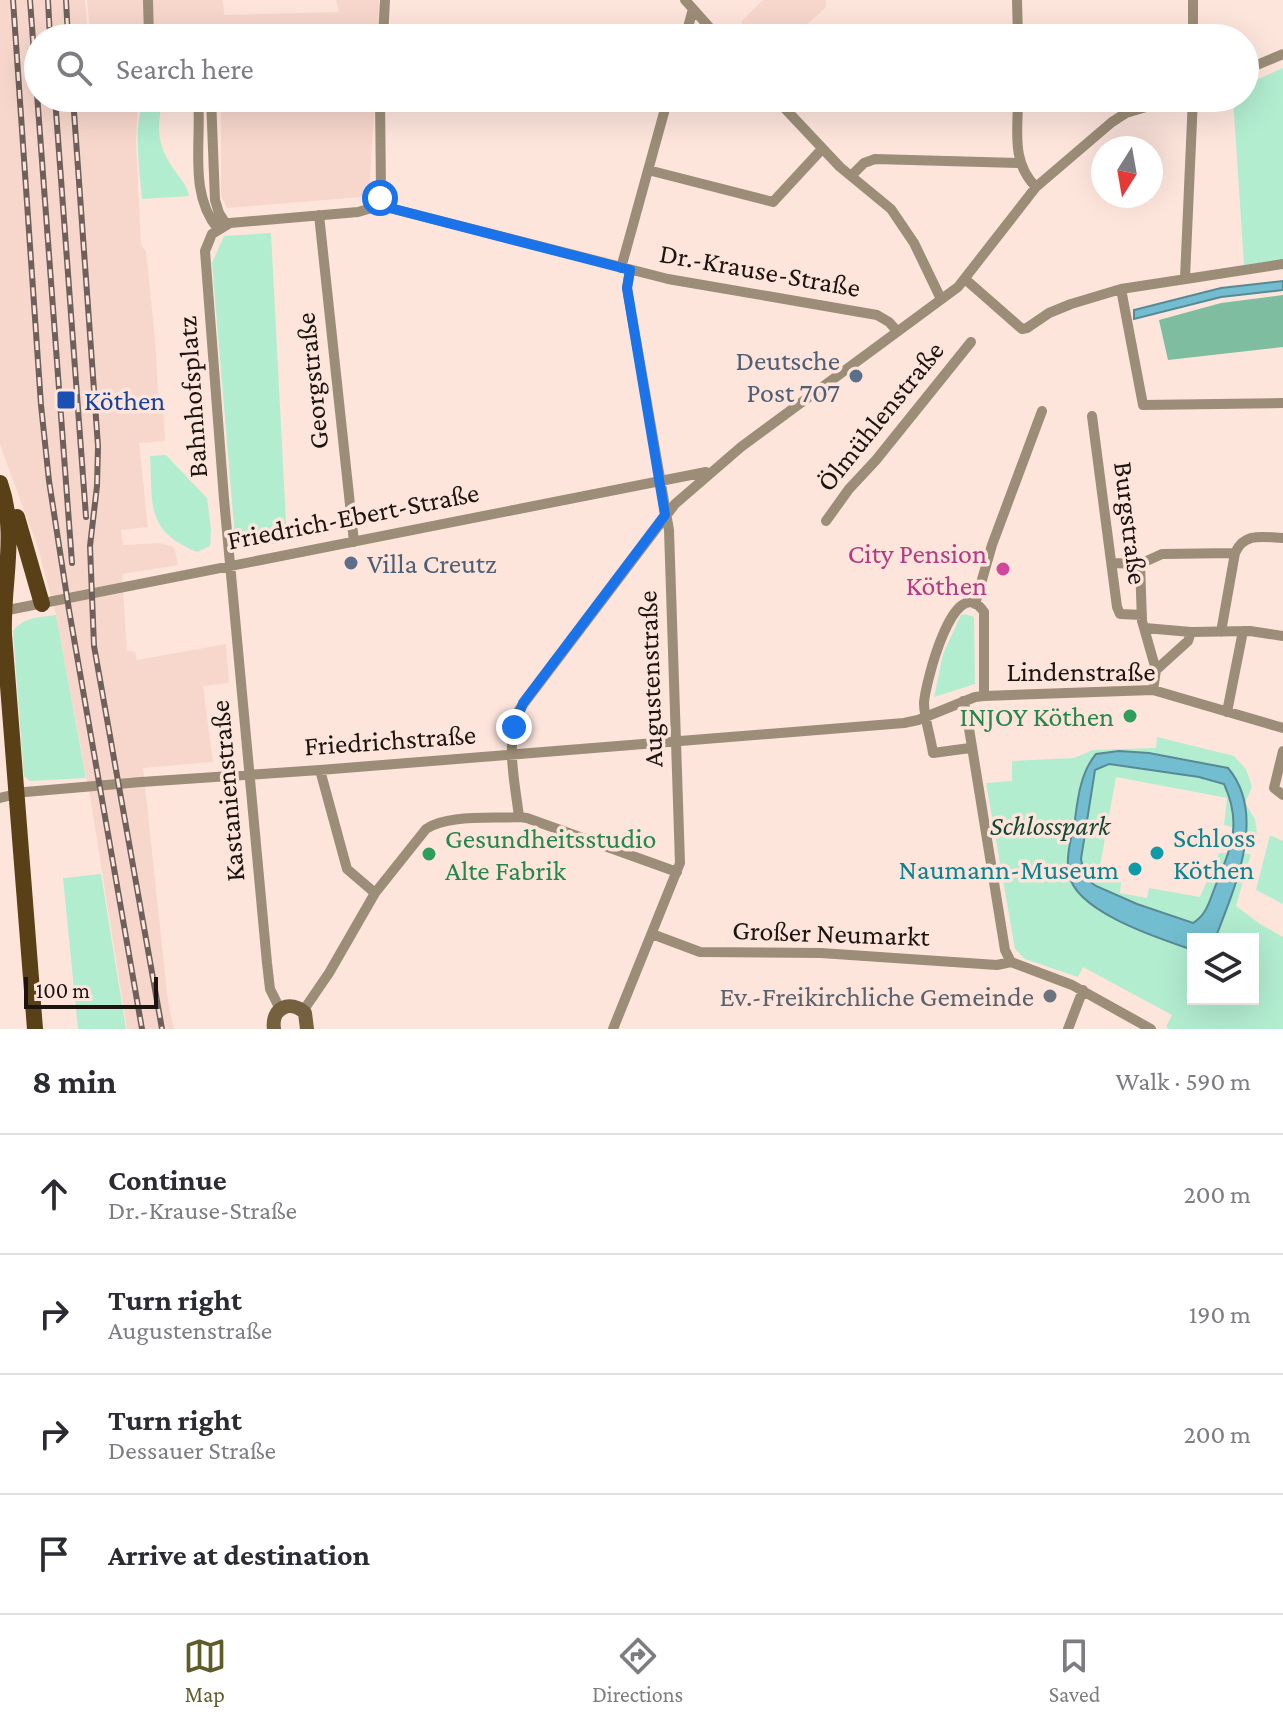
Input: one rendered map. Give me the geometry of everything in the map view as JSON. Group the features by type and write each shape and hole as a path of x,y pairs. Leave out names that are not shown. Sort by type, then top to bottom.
{"main road":[{"path":"1,486 13,505 42,604"},
{"path":"1,486 10,542 2,612 8,796 35,1029"},
{"path":"274,1029 273,1018 280,1009 290,1005 303,1011 307,1017 307,1029"}],"street":[{"path":"148,0 149,24"},
{"path":"384,24 385,0"},
{"path":"1017,0 1018,24"},
{"path":"1193,0 1193,24"},
{"path":"687,24 689,4"},
{"path":"689,4 707,24"},
{"path":"1259,64 1283,54"},
{"path":"198,112 200,194 207,216 222,226 366,211 378,202 382,183 380,112"},
{"path":"212,112 215,200 222,226"},
{"name":"Augustenstraße","path":"613,1029 677,872 680,852 671,560 626,269 664,112"},
{"path":"788,112 822,149 891,209 904,226 941,299"},
{"path":"1018,112 1018,163 1024,176 1036,187"},
{"path":"519,817 512,755 514,727 523,703 665,515 715,468 965,279 1036,187 1112,122 1129,112"},
{"path":"1185,278 1192,112"},
{"path":"648,170 773,202 822,149"},
{"path":"852,175 864,163 875,159 1018,163"},
{"name":"Dr.-Krause-Straße","path":"378,202 386,207 686,283 877,315 897,331"},
{"name":"Georgstraße","path":"319,215 354,542"},
{"name":"Bahnhofsplatz","path":"222,226 209,239 205,251 230,566"},
{"path":"965,279 1022,329 1071,304 1121,289 1283,264"},
{"path":"1121,289 1143,405 1283,403"},
{"name":"Ölmühlenstraße","path":"826,521 971,342"},
{"path":"975,604 999,527 1042,411"},
{"name":"Burgstraße","path":"1092,416 1118,612 1142,615"},
{"name":"Friedrich-Ebert-Straße","path":"2,612 690,477 715,468"},
{"path":"1221,632 1235,553 1240,542 1248,537 1283,538"},
{"path":"1112,563 1140,564 1162,554 1235,553"},
{"path":"1140,564 1142,615 1151,661 1156,670 1153,690"},
{"name":"Kastanienstraße","path":"230,566 269,979 280,1009"},
{"path":"970,748 933,753 924,706 936,652 955,609 964,604 981,607 985,619 984,696"},
{"path":"1145,628 1191,632 1243,631 1283,636"},
{"path":"1227,712 1243,631"},
{"path":"1156,670 1188,641 1191,632"},
{"name":"Lindenstraße","path":"927,716 984,696 1153,690 1283,728"},
{"path":"963,701 1005,950 1011,962 1063,980 1151,1029"},
{"name":"Friedrichstraße","path":"8,796 904,723 927,716"},
{"path":"1283,751 1274,788 1283,795"},
{"path":"320,770 347,869 375,893"},
{"path":"303,1011 329,973 375,893 420,836 434,824 527,818 677,872"},
{"name":"Großer Neumarkt","path":"652,934 700,952 821,953 997,965 1011,962"},
{"path":"1068,1029 1083,990"}],"shaded area":[{"path":"0,0 85,0 87,24 24,24 24,112 137,112 141,245 146,251 159,407 163,408 165,441 139,443 148,527 121,530 123,545 160,543 174,547 178,565 122,574 127,651 135,652 137,660 226,644 229,683 203,686 213,762 143,768 168,1001 174,1029 127,1029 90,796 56,615 38,548 0,445"},
{"path":"87,0 223,0 224,15 339,12 336,0 379,0 378,24 90,24"},
{"path":"763,0 826,0 826,7 807,24 741,22"},
{"path":"221,112 374,112 369,194 227,208 221,196"}],"green space":[{"path":"1283,68 1283,260 1244,265 1234,112 1259,112 1259,79"},
{"path":"140,112 161,112 159,126 163,151 189,196 142,199"},
{"path":"271,233 287,542 236,549 212,263 224,236"},
{"path":"1283,295 1283,347 1168,360 1159,320 1221,303"},
{"path":"166,455 207,498 210,546 197,552 168,535 155,514 150,456"},
{"path":"56,615 86,778 30,781 24,776 13,631 27,620"},
{"path":"961,615 974,617 975,684 934,697 943,654"},
{"name":"Schlosspark","path":"1157,737 1234,756 1246,769 1252,787 1245,803 1255,819 1257,834 1224,825 1227,798 1116,777 1098,877 1121,882 1120,893 1147,898 1149,888 1200,897 1219,853 1251,854 1236,906 1283,937 1283,1029 1169,1029 1166,1027 1172,1015 1083,967 1078,977 1025,959 1015,949 986,783 1012,781 1012,761 1074,758 1093,750 1156,748"},
{"path":"1270,835 1283,841 1283,904 1256,890"},
{"path":"101,874 126,1029 78,1029 63,878"}],"water":[{"path":"1283,281 1283,290 1221,297 1134,319 1134,310 1221,288"},
{"path":"1119,751 1149,753 1228,768 1240,787 1246,808 1246,830 1238,875 1217,933 1187,933 1187,948 1102,912 1075,888 1068,867 1069,846 1087,769 1096,754","holes":["1109,764 1199,777 1224,784 1233,812 1232,837 1207,907 1193,923 1137,904 1085,878 1081,859 1095,770"]}],"railway":[{"path":"13,0 49,481 142,1029"},
{"path":"30,0 32,24"},
{"path":"48,0 49,24"},
{"path":"66,0 67,24"},
{"path":"38,112 72,563"},
{"path":"56,112 86,517"},
{"path":"74,112 98,446 90,546 94,646 162,1029"}],"place":[{"name":"Deutsche Post 707","path":"856,376"},
{"name":"Köthen","path":"66,400"},
{"name":"Villa Creutz","path":"351,563"},
{"name":"City Pension Köthen","path":"1003,569"},
{"name":"INJOY Köthen","path":"1130,716"},
{"name":"Schloss Köthen","path":"1157,853"},
{"name":"Gesundheitsstudio Alte Fabrik","path":"429,854"},
{"name":"Naumann-Museum","path":"1135,869"},
{"name":"Ev.-Freikirchliche Gemeinde","path":"1050,996"}],"route":[{"path":"380,198 378,202 386,207 630,270 627,288 665,515 523,703 514,727"}]}
